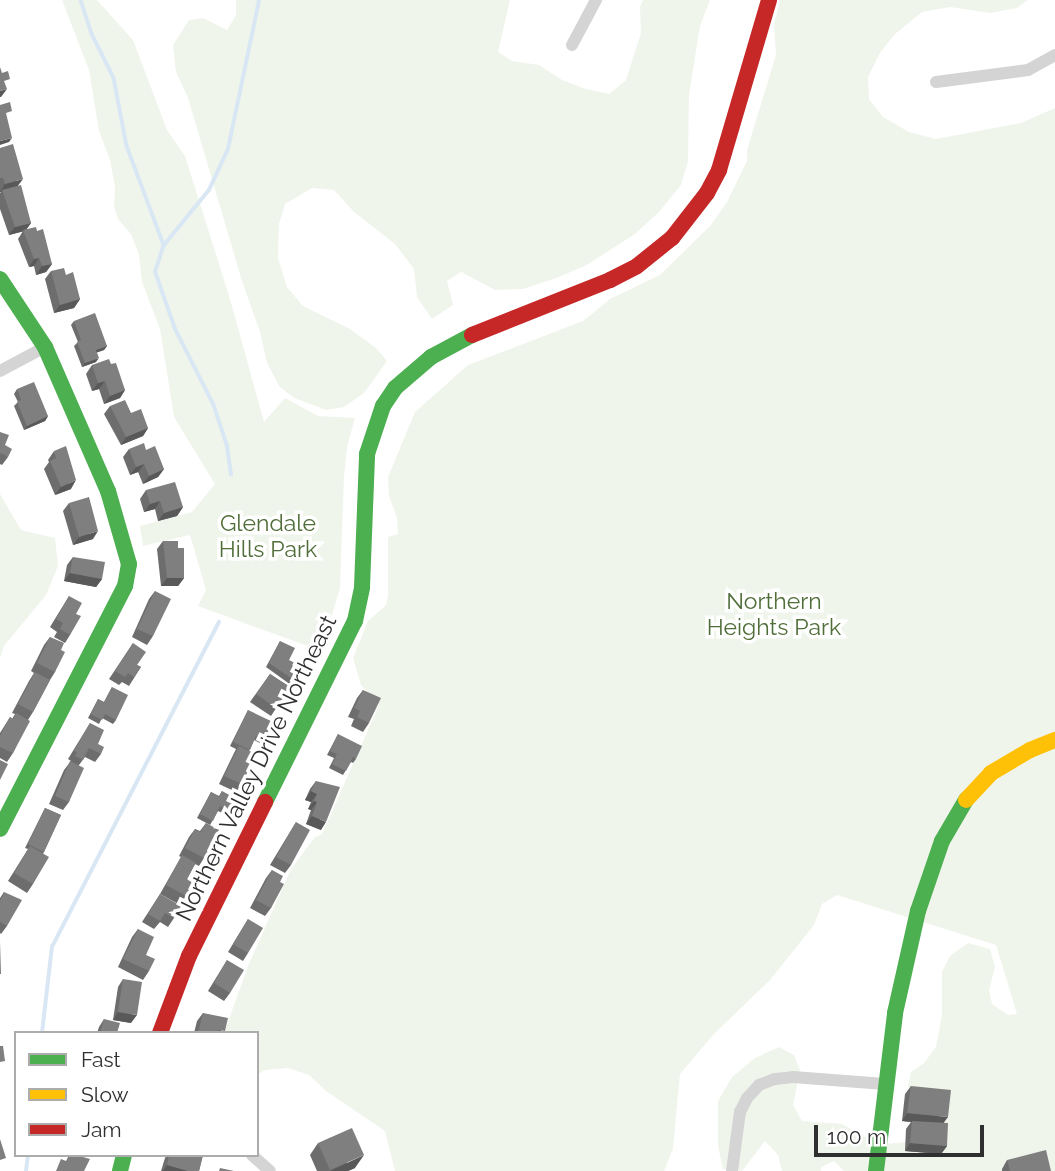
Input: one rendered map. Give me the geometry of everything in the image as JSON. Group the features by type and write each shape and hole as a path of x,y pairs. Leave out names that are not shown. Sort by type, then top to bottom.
{"street":[{"path":"572,46 596,0"},
{"name":"Northern Valley Drive Northeast","path":"161,1031 189,956 355,621 362,587 367,454 383,406 412,371 439,352 477,333 610,280 637,266 672,238 689,219 719,170 769,0"},
{"path":"936,82 1028,69 1055,55"},
{"path":"0,279 45,347 112,502 129,553 129,574 0,829"},
{"path":"0,371 45,347"},
{"path":"876,1171 885,1084 907,954 928,879 952,821 977,786 991,772 1030,750 1055,740"},
{"path":"732,1171 740,1112 759,1085 775,1079 793,1077 885,1084"},
{"path":"254,1157 270,1171"}],"green space":[{"name":"Glendale Hills Park","path":"62,0 97,0 133,40 167,130 185,156 230,299 264,422 285,398 318,416 355,418 347,447 344,477 340,588 328,629 316,649 198,606 206,590 190,535 143,546 140,526 192,512 215,484 174,417 160,329 142,282 139,255 131,234 118,219 114,206 115,187 110,160 99,131 89,70"},
{"path":"236,0 510,0 498,52 512,61 539,65 562,80 609,94 626,80 641,33 640,7 643,0 710,0 700,26 689,95 688,161 681,185 659,212 635,234 585,266 556,278 523,289 495,290 461,272 447,281 453,305 432,319 417,297 414,269 395,244 353,211 334,190 312,188 285,204 279,224 278,258 287,287 303,306 350,329 376,348 387,361 364,393 344,407 326,410 294,398 279,386 267,363 260,332 242,281 188,98 176,72 173,45 189,20 203,18 227,30 236,15"},
{"name":"Northern Heights Park","path":"780,0 1028,0 1017,8 990,13 950,7 922,12 894,35 880,53 868,77 869,99 883,117 909,132 936,139 1021,123 1055,108 1055,1171 882,1171 885,1144 931,1140 922,1095 908,1087 911,1072 924,1063 936,1047 942,1015 942,972 950,956 968,943 990,949 995,967 989,990 992,1004 1008,1015 1017,1014 996,945 837,895 822,904 814,925 770,980 713,1035 680,1074 673,1149 664,1171 395,1171 385,1131 326,1091 309,1075 288,1068 265,1070 259,1074 259,1031 225,1031 248,966 291,869 315,837 322,834 379,705 361,685 353,658 368,621 386,605 388,595 388,537 398,534 397,518 389,496 388,477 415,412 468,365 583,321 610,299 660,275 710,226 727,202 747,161 747,150 776,55 774,24"},
{"path":"0,494 21,530 55,538 58,566 46,595 4,646 0,658"},
{"path":"779,1047 794,1055 800,1070 793,1105 802,1121 842,1124 866,1137 872,1158 870,1171 844,1171 834,1161 821,1167 821,1171 782,1171 778,1155 765,1141 742,1171 723,1169 718,1146 718,1101 732,1077 755,1058"}],"building":[{"path":"0,67 2,73 8,71 10,79 4,81 7,89 0,91"},
{"path":"10,102 12,111 6,113 12,138 0,141 0,105"},
{"path":"13,144 23,179 5,184 3,178 0,178 0,148"},
{"path":"21,185 31,223 15,227 2,190"},
{"path":"36,227 37,231 43,229 52,264 42,266 39,258 34,259 23,230"},
{"path":"64,268 66,275 73,272 80,299 60,305 51,271"},
{"path":"95,313 107,346 96,350 99,358 85,363 77,342 81,340 74,321"},
{"path":"109,359 111,364 116,363 125,390 110,396 105,381 98,383 92,365"},
{"path":"34,382 48,416 27,426 17,402 21,400 17,389"},
{"path":"125,400 131,413 141,409 148,428 126,437 110,406"},
{"path":"0,432 9,435 5,445 12,449 8,457 1,453 0,455"},
{"path":"144,443 146,450 155,446 164,469 149,476 144,464 136,467 129,449"},
{"path":"66,446 76,480 61,487 50,461 56,458 54,451"},
{"path":"175,482 183,507 164,513 160,501 150,504 146,490"},
{"path":"89,497 98,531 79,537 69,503"},
{"path":"163,541 178,541 178,548 184,548 184,578 167,578"},
{"path":"73,557 105,562 102,579 70,573"},
{"path":"155,591 171,599 153,636 137,629"},
{"path":"69,596 82,603 76,614 81,616 70,635 60,629 63,623 56,619"},
{"path":"50,637 64,643 61,650 65,652 55,672 37,663"},
{"path":"280,641 295,648 289,660 301,666 294,680 269,663"},
{"path":"133,643 146,652 137,665 141,667 134,677 128,673 125,677 115,671"},
{"path":"35,672 50,680 33,712 18,704"},
{"path":"270,674 290,687 276,708 256,694"},
{"path":"112,687 128,695 116,720 105,714 102,720 91,714 98,699 104,702"},
{"path":"363,690 381,698 369,723 357,717 360,711 354,708"},
{"path":"248,710 273,722 264,740 256,736 250,750 233,742"},
{"path":"16,713 30,721 13,753 0,747 0,736 10,717 13,719"},
{"path":"90,723 104,730 98,744 104,747 101,754 89,748 83,760 75,756 77,752 74,751"},
{"path":"338,734 362,746 346,771 332,764 337,754 330,751"},
{"path":"239,746 256,754 242,784 224,776"},
{"path":"0,760 8,764 0,780"},
{"path":"70,761 84,768 69,802 55,796"},
{"path":"316,781 340,787 326,822 312,816 317,794 311,791"},
{"path":"222,791 235,798 229,811 220,806 213,821 200,814 211,792 219,797"},
{"path":"45,808 61,815 44,852 28,844"},
{"path":"296,822 310,830 291,865 276,857"},
{"path":"206,823 219,830 204,858 185,848 195,829 201,832"},
{"path":"30,846 49,857 33,884 14,873"},
{"path":"182,855 196,863 187,879 193,883 186,896 166,885"},
{"path":"272,870 283,876 280,882 284,884 271,908 256,900"},
{"path":"4,892 22,900 7,926 0,922 0,901"},
{"path":"160,894 181,906 174,918 165,913 160,921 148,914"},
{"path":"248,919 263,928 248,953 233,944"},
{"path":"138,929 154,937 146,955 155,959 149,971 123,959"},
{"path":"227,960 244,970 230,993 214,983"},
{"path":"123,979 142,982 137,1015 118,1012"},
{"path":"203,1013 228,1018 225,1031 198,1031"},
{"path":"104,1019 120,1023 118,1031 101,1031"},
{"path":"0,1046 3,1046 5,1061 0,1062"},
{"path":"911,1086 951,1090 948,1117 907,1113"},
{"path":"912,1121 948,1123 947,1146 910,1143"},
{"path":"352,1128 364,1155 330,1170 318,1143"},
{"path":"0,1139 6,1158 0,1160"},
{"path":"1046,1150 1051,1171 1010,1171 1007,1160"},
{"path":"68,1157 90,1159 84,1171 56,1171 61,1159 66,1161"},
{"path":"169,1157 202,1157 199,1171 167,1165"}],"waterway":[{"path":"81,0 92,34 114,78 127,146 164,245"},
{"path":"231,475 227,446 213,404 175,329 155,272 164,245 209,190 228,149 259,0"},
{"path":"42,1031 52,947 219,622"},
{"path":"26,1171 28,1157"}],"traffic: fast":[{"path":"0,279 45,347 108,491 129,564 125,586 0,829"},
{"path":"265,802 355,621 362,587 367,454 383,406 395,388 431,357 472,335"},
{"path":"876,1171 895,1013 918,911 942,841 966,800"},
{"path":"120,1171 124,1157"}],"traffic: slow":[{"path":"966,800 991,773 1030,750 1055,740"}],"traffic: jam":[{"path":"472,335 610,280 637,266 672,238 707,193 719,170 769,0"},
{"path":"161,1031 189,956 265,802"}]}
